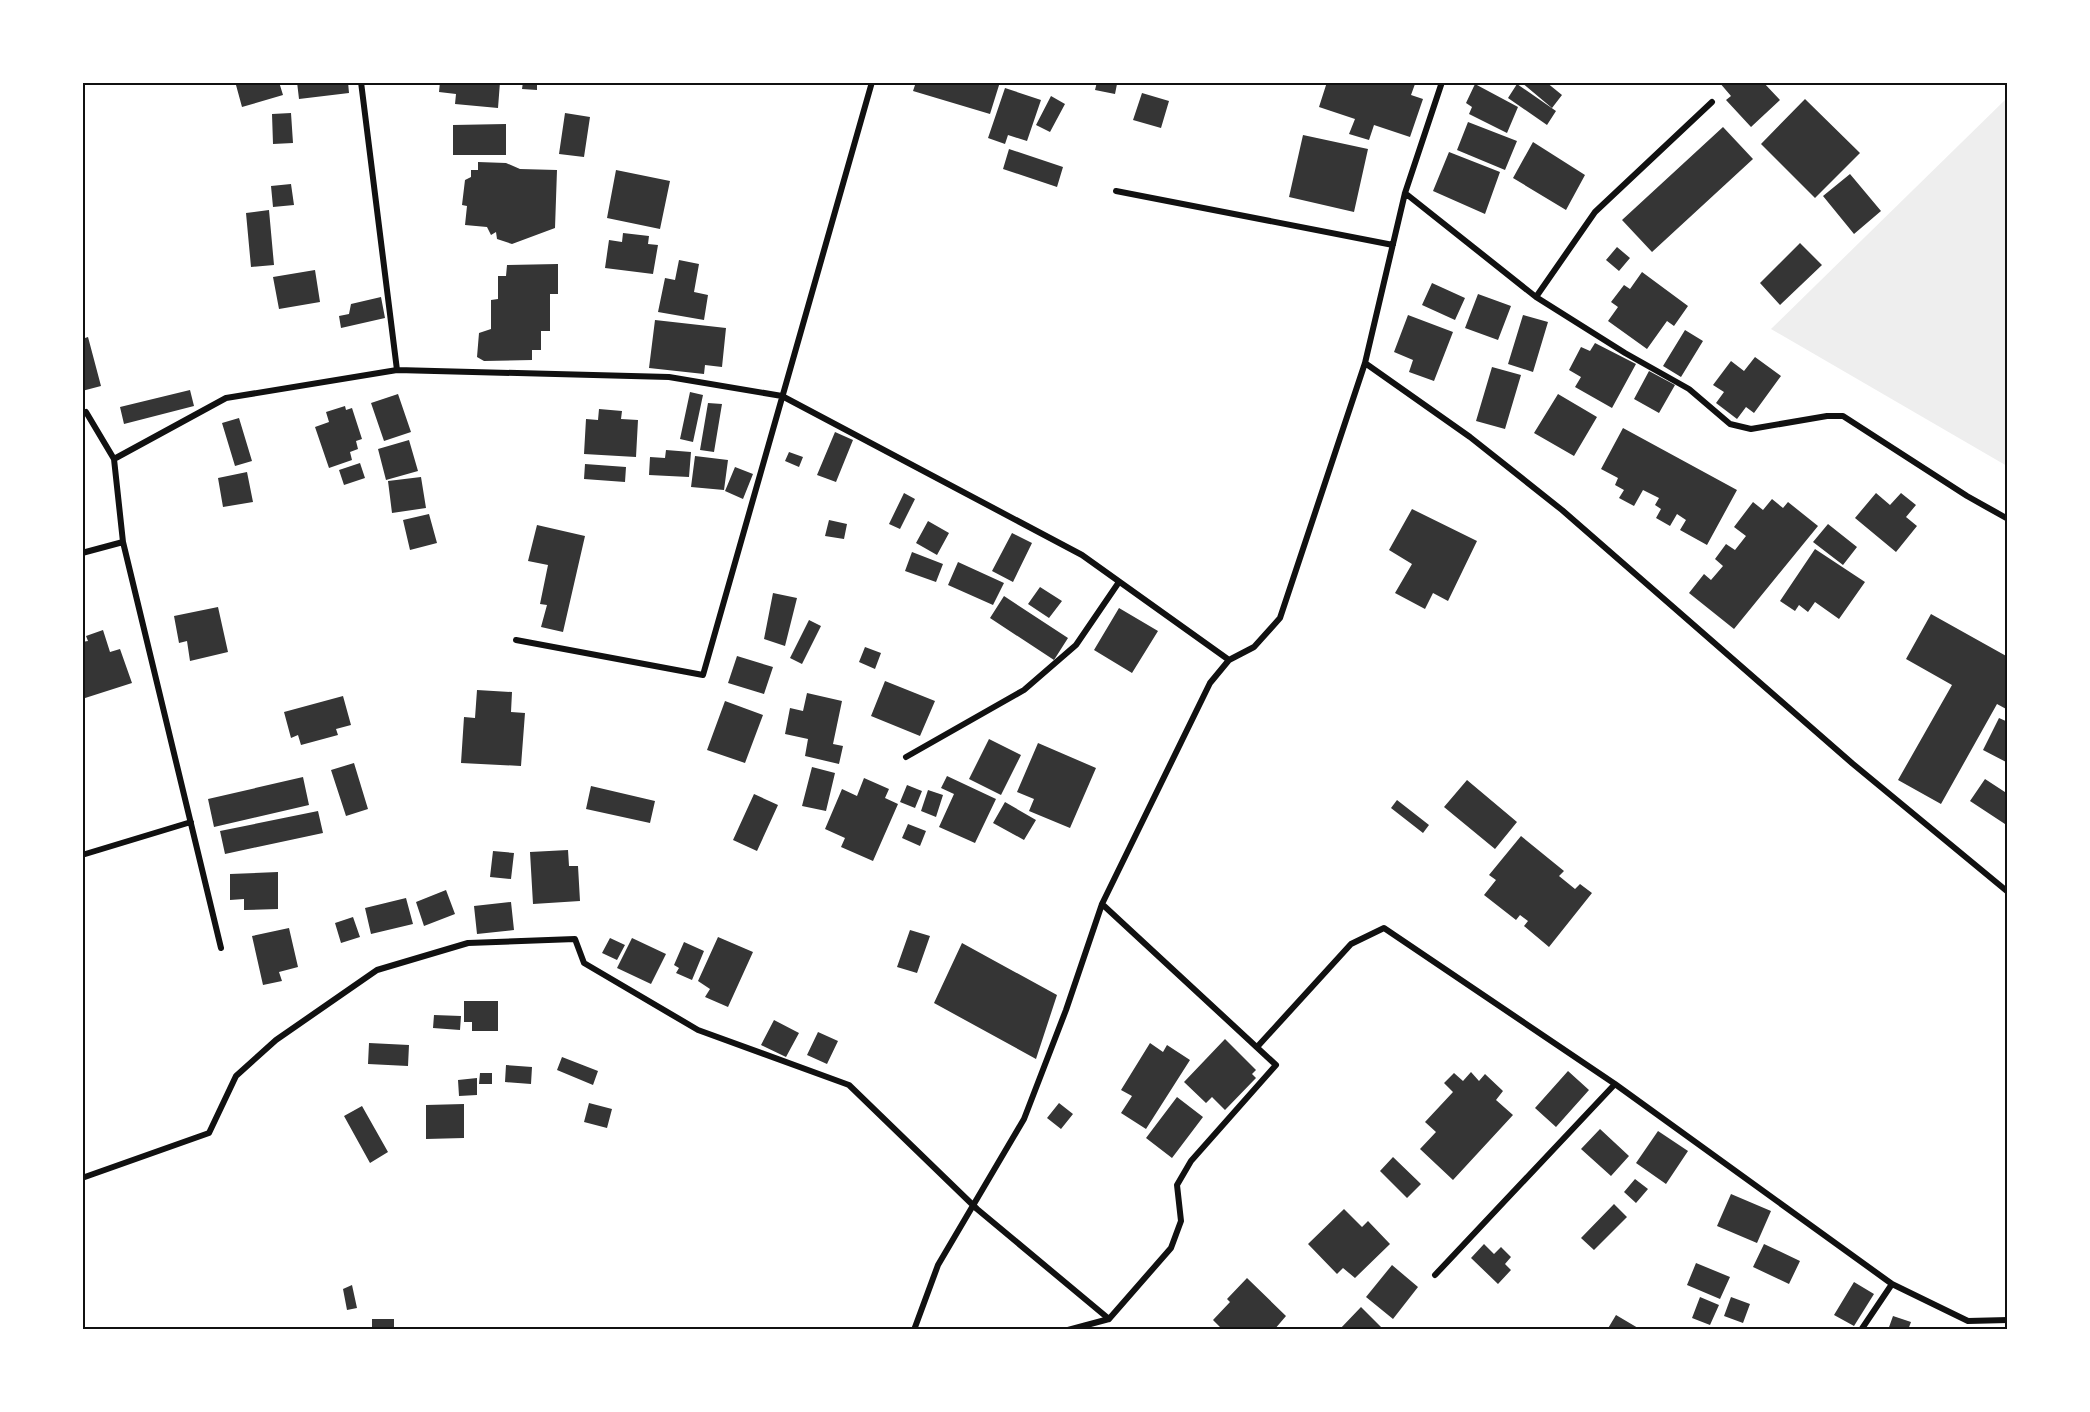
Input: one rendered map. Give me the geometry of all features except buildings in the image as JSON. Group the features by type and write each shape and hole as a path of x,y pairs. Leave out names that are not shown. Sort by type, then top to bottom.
{"street":[{"path":"361,82 397,370"},
{"path":"516,640 703,675 872,82"},
{"path":"914,1329 938,1265 1024,1119 1066,1010 1102,904 1210,683 1229,660 1254,647 1280,618 1365,363 1405,193 1442,82"},
{"path":"1536,297 1595,212 1712,102"},
{"path":"1116,191 1393,245"},
{"path":"1405,193 1536,297 1625,353 1689,389 1730,424 1751,429 1827,416 1843,416 2007,519"},
{"path":"1365,363 1470,437 1562,510 1852,764 2007,892"},
{"path":"114,459 226,398 397,370 669,377 782,396 1082,555 1229,660"},
{"path":"86,412 114,459 123,542 221,948"},
{"path":"82,553 123,542"},
{"path":"906,757 1024,690 1076,645 1119,582"},
{"path":"82,855 191,822"},
{"path":"1068,1329 1109,1319 1171,1248 1181,1221 1177,1185 1191,1161 1276,1065 1102,904"},
{"path":"1258,1046 1351,944 1384,928 1615,1084 1892,1284 1968,1321 2007,1320"},
{"path":"82,1178 209,1133 236,1076 276,1040 377,970 468,944 575,939 584,963 698,1030 849,1085 973,1205 1109,1319"},
{"path":"1435,1275 1615,1084"},
{"path":"1861,1329 1892,1284"}],"shaded area":[{"path":"2007,98 2007,466 1771,329"}]}
